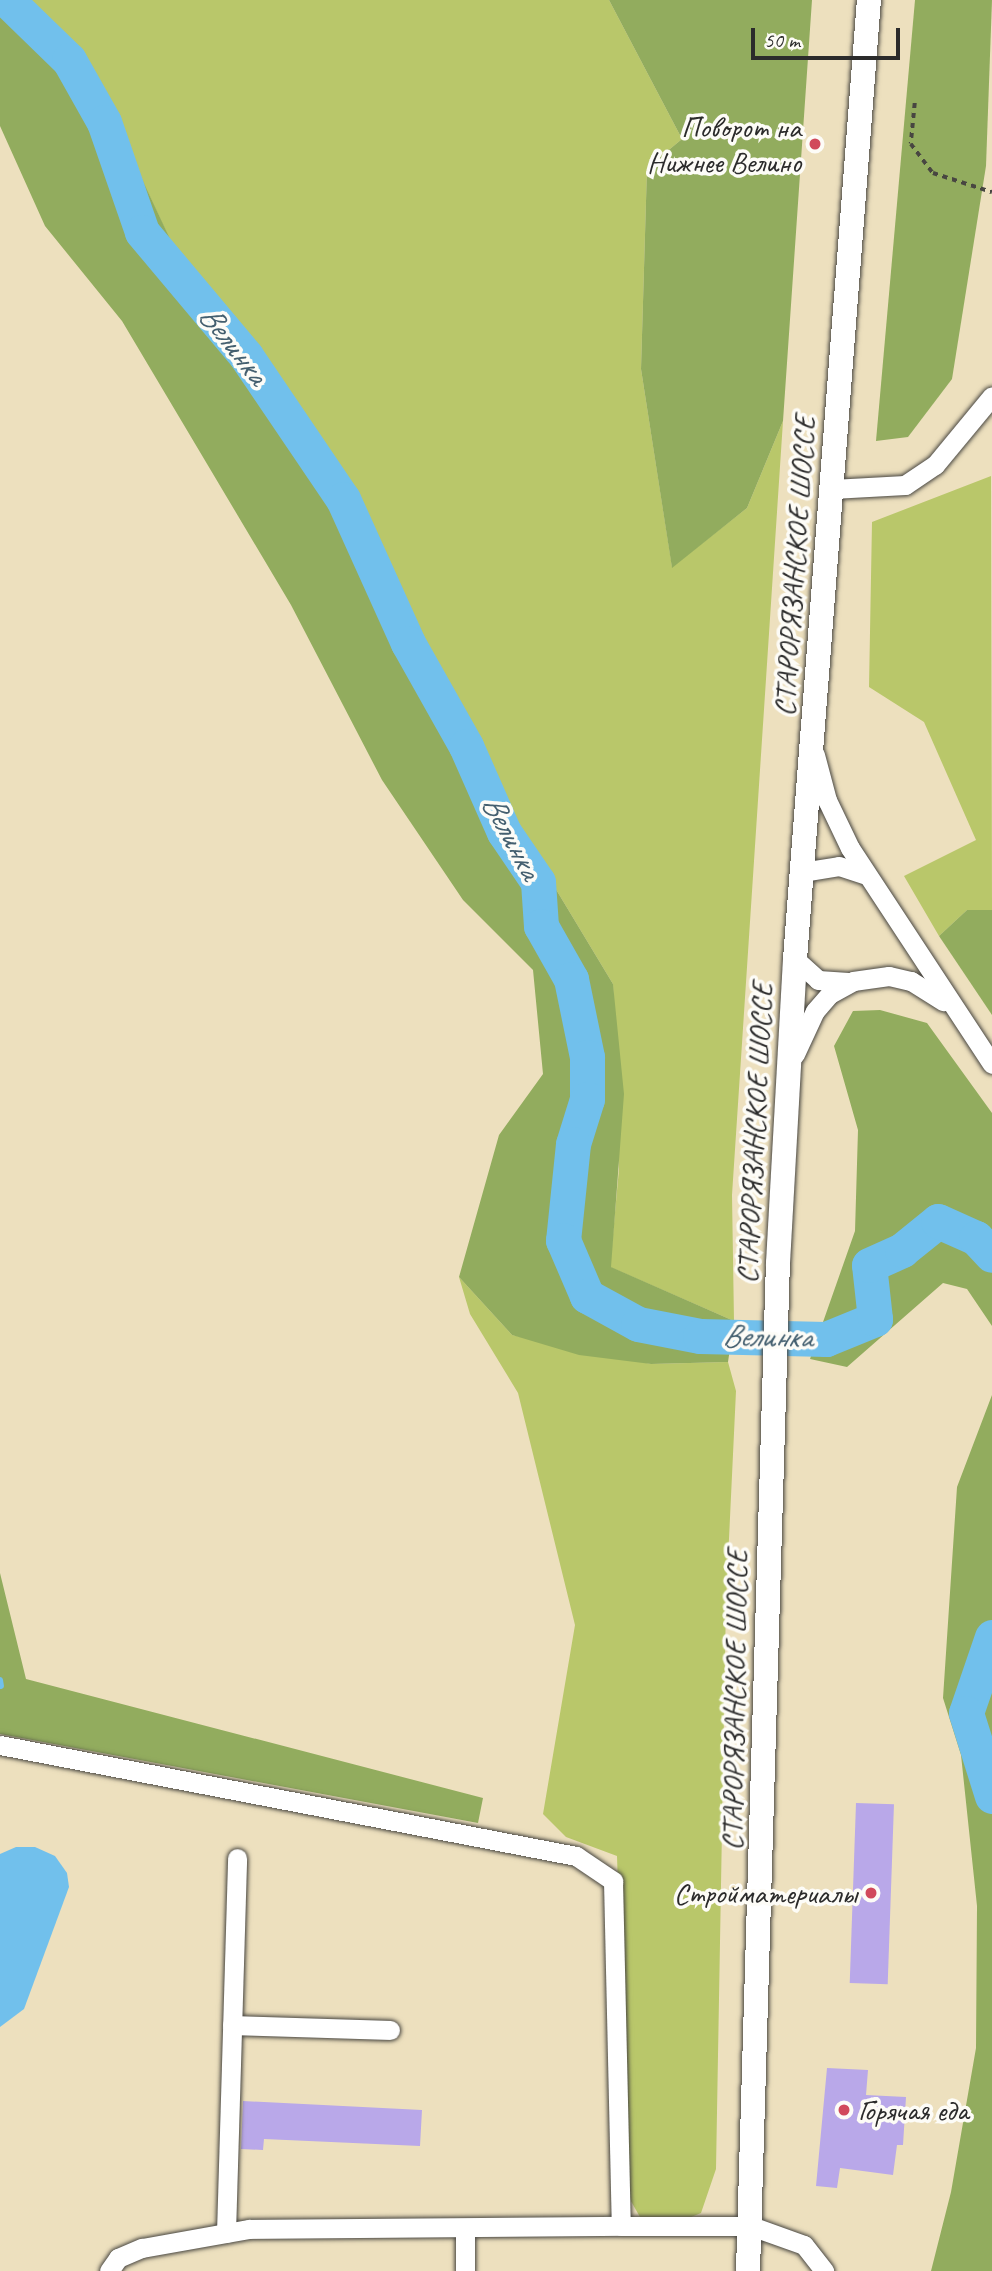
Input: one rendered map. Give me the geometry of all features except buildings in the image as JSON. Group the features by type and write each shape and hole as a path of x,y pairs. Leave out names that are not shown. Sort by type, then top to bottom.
{"main road":[{"name":"СТАРОРЯЗАНСКОЕ ШОССЕ","path":"748,2271 778,1263 795,958 869,0"}],"street":[{"path":"832,489 905,485 935,465 992,396"},
{"path":"812,744 827,800 866,875 992,1064"},
{"path":"802,872 839,866 866,875"},
{"path":"795,958 818,980 853,981 889,976 911,981 958,1013"},
{"path":"790,1068 815,1010 830,994 853,981"},
{"path":"0,1745 576,1856 613,1881 621,2226"},
{"path":"226,2233 237,1858"},
{"path":"232,2025 390,2030"},
{"path":"109,2271 118,2258 142,2248 226,2233 751,2226 804,2245 824,2271"},
{"path":"465,2228 465,2271"}],"path":[{"path":"915,103 911,144 933,173 992,192"}],"green space":[{"path":"0,0 26,0 98,85 171,241 327,457 507,808 613,984 624,1094 611,1267 734,1321 728,1362 651,1364 579,1355 512,1335 459,1277 499,1135 543,1074 533,970 463,900 382,780 291,605 122,321 45,226 0,126"},
{"path":"26,0 609,0 682,139 647,168 641,369 672,567 747,508 783,421 732,1195 734,1321 610,1267 619,1169 613,984 507,808 327,457 171,242 98,85"},
{"path":"609,0 812,0 783,421 747,508 672,568 641,369 647,168 682,139"},
{"path":"915,0 992,0 986,166 952,379 908,437 876,441"},
{"path":"991,476 992,910 967,910 939,936 904,876 976,840 924,722 869,687 872,522"},
{"path":"967,910 992,910 992,1015 939,936"},
{"path":"880,1010 927,1023 992,1113 992,1326 967,1289 943,1283 847,1367 810,1359 855,1231 858,1130 834,1046 853,1011"},
{"path":"459,1277 512,1335 651,1364 728,1362 736,1391 726,1602 716,2169 701,2213 684,2220 644,2224 628,2196 617,1856 566,1837 543,1814 575,1625 518,1393 470,1314"},
{"path":"992,1395 992,2271 931,2271 951,2192 976,2048 977,1906 961,1755 943,1698 957,1487"},
{"path":"0,1573 26,1679 483,1798 478,1823 0,1734"}],"water":[{"path":"16,1847 35,1847 55,1856 67,1873 69,1887 24,2009 0,2027 0,1854"}],"waterway":[{"name":"Велинка","path":"7,0 69,60 104,122 142,232 246,356 343,499 408,643 466,746 504,832 538,882 541,926 571,979 587,1057 587,1099 573,1144 563,1240 587,1296 638,1324 700,1336 826,1339 875,1319 869,1265 902,1250 938,1221 976,1238 992,1255"},
{"name":"Велинка","path":"992,1637 966,1713 992,1796"},
{"path":"0,1680 1,1686"}],"place":[{"name":"Поворот на Нижнее Велино","path":"815,144"},
{"name":"Стройматериалы","path":"871,1893"},
{"name":"Горячая еда","path":"844,2110"}]}
